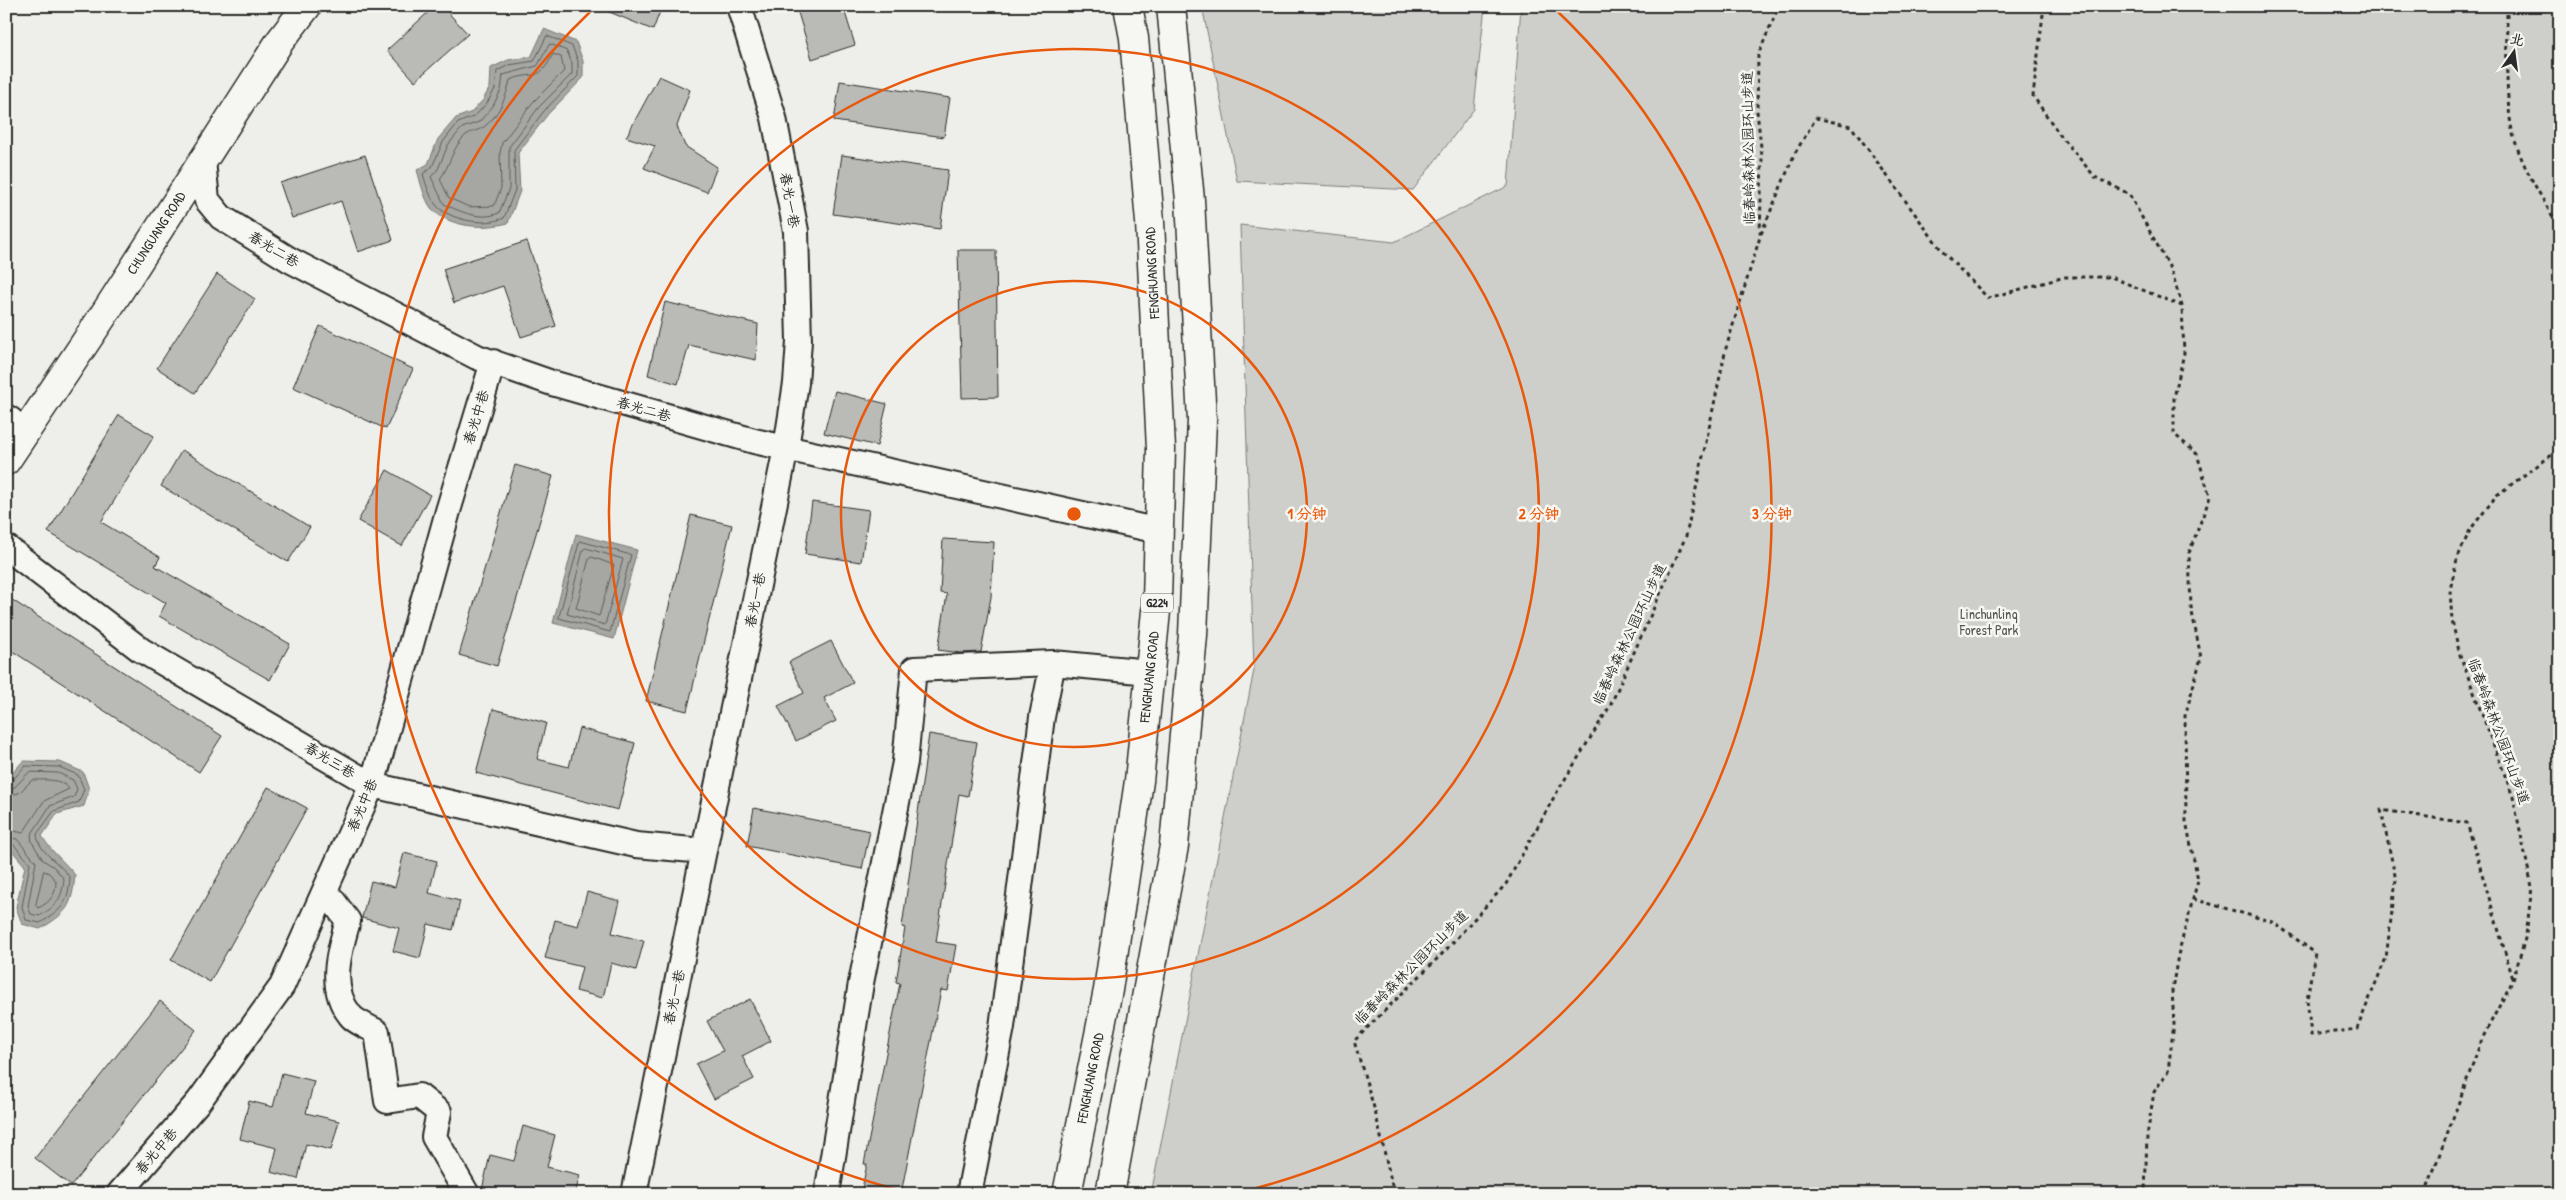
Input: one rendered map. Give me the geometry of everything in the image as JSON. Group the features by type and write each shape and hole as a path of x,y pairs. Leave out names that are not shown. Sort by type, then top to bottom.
{"main road":[{"name":"CHUNGUANG ROAD","path":"8,422 283,6"},
{"name":"CHUNGUANG ROAD","path":"6,461 108,310 280,41 307,6"},
{"name":"FENGHUANG ROAD","path":"1067,1194 1108,990 1139,781 1157,601 1161,449 1150,222 1134,38 1128,6"},
{"path":"1110,1194 1174,846 1193,635 1202,420 1190,200 1171,6"}],"street":[{"name":"春光一巷","path":"634,1194 786,448 796,383 799,341 796,231 774,118 739,6"},
{"name":"春光二巷","path":"203,161 208,200 222,217 290,260 477,357 552,383 786,448 1158,531"},
{"name":"春光中巷","path":"119,1194 200,1101 282,986 372,785 448,511 493,362"},
{"name":"春光三巷","path":"6,547 141,650 372,785 636,845 704,852"},
{"path":"827,1194 862,983 905,762 914,669 1053,663 1150,672"},
{"path":"969,1194 1002,1027 1042,717 1053,663"},
{"path":"325,890 348,921 340,948 337,993 351,1017 377,1032 387,1101 419,1096 439,1112 434,1137 467,1194"}],"path":[{"name":"临春岭森林公园环山步道","path":"1394,1194 1375,1111 1354,1041 1444,952 1506,884 1554,797 1610,706 1686,536 1726,348 1760,237 1762,156 1757,111 1758,55 1779,6"},
{"path":"2044,6 2033,96 2060,135 2096,177 2129,194 2171,270 2182,306 2184,353 2174,398 2174,434 2197,454 2210,497 2189,553 2191,608 2201,658 2186,716 2186,821 2198,880 2178,955 2172,990 2174,1024 2168,1071 2154,1092 2147,1136 2145,1194"},
{"path":"2507,6 2506,76 2512,127 2524,163 2560,229"},
{"path":"1760,237 1796,153 1816,118 1851,126 1942,251 1988,298 2066,277 2111,277 2182,306"},
{"name":"临春岭森林公园环山步道","path":"2424,1194 2482,1039 2514,980 2526,934 2532,887 2513,797 2460,655 2452,621 2450,590 2457,559 2470,530 2497,495 2560,449"},
{"path":"2193,899 2273,922 2315,953 2307,999 2311,1035 2357,1028 2386,958 2396,880 2380,810 2466,823 2514,980"}],"green space":[{"path":"1202,6 1485,6 1474,109 1413,190 1237,181"},
{"name":"Linchunling Forest Park","path":"1521,6 2560,6 2560,1194 1151,1194 1254,670 1240,225 1394,242 1508,186"}],"water":[{"path":"544,29 576,42 583,61 583,78 548,114 518,153 520,191 508,223 490,226 471,226 452,222 444,218 429,205 417,170 428,164 438,139 456,118 472,112 483,100 490,87 491,68 508,60 531,57"},
{"path":"576,534 637,550 614,639 553,623"},
{"path":"23,761 60,762 83,772 89,789 84,806 57,814 42,836 75,875 70,902 62,913 40,929 22,924 16,907 25,866 9,847 6,850 6,780"}],"building":[{"path":"435,6 442,6 468,34 415,81 387,50"},
{"path":"595,6 662,6 653,30"},
{"path":"796,6 843,6 855,45 812,59"},
{"path":"659,76 690,90 677,126 685,146 717,167 707,192 644,168 655,146 626,137"},
{"path":"840,81 950,98 944,137 834,121"},
{"path":"365,155 393,240 358,252 341,201 292,218 280,183"},
{"path":"842,155 948,170 940,229 833,214"},
{"path":"527,241 556,326 521,337 503,286 454,303 443,269"},
{"path":"958,250 996,250 998,397 962,398"},
{"path":"217,274 255,299 195,393 157,368"},
{"path":"665,302 758,324 756,360 689,345 678,384 648,375"},
{"path":"320,326 413,369 386,429 293,387"},
{"path":"835,391 887,404 877,446 824,433"},
{"path":"119,415 154,436 101,522 160,557 155,566 290,644 270,680 159,616 166,603 48,532"},
{"path":"182,450 310,527 288,562 161,486"},
{"path":"515,465 553,476 497,666 459,655"},
{"path":"387,470 430,495 402,546 358,521"},
{"path":"812,502 869,510 861,562 805,554"},
{"path":"691,515 732,525 687,711 646,701"},
{"path":"943,539 994,542 991,597 981,652 961,653 938,650 947,594 940,593"},
{"path":"6,596 222,736 199,772 6,647"},
{"path":"831,641 853,683 824,698 836,721 796,741 778,706 804,693 789,662"},
{"path":"493,709 546,723 537,759 569,767 579,728 635,743 618,810 476,773"},
{"path":"929,734 977,742 968,796 959,794 936,942 956,945 948,991 941,990 901,1194 861,1194 867,1164 864,1164 900,983 896,982 905,928 902,927"},
{"path":"268,787 307,808 210,982 171,960"},
{"path":"754,808 870,831 862,869 747,846"},
{"path":"404,853 437,861 429,893 460,901 453,930 428,924 420,958 393,951 399,928 362,918 371,881 395,887"},
{"path":"587,892 620,901 612,933 644,941 636,970 611,963 603,998 576,991 582,967 545,958 555,920 578,926"},
{"path":"750,999 771,1041 742,1056 754,1079 714,1099 696,1064 723,1051 707,1021"},
{"path":"160,1001 196,1030 71,1186 35,1158"},
{"path":"282,1073 314,1081 306,1113 339,1121 331,1150 306,1144 298,1179 271,1172 277,1148 240,1139 249,1101 273,1107"},
{"path":"523,1126 555,1135 547,1167 580,1175 575,1194 481,1194 490,1155 514,1161"}]}
